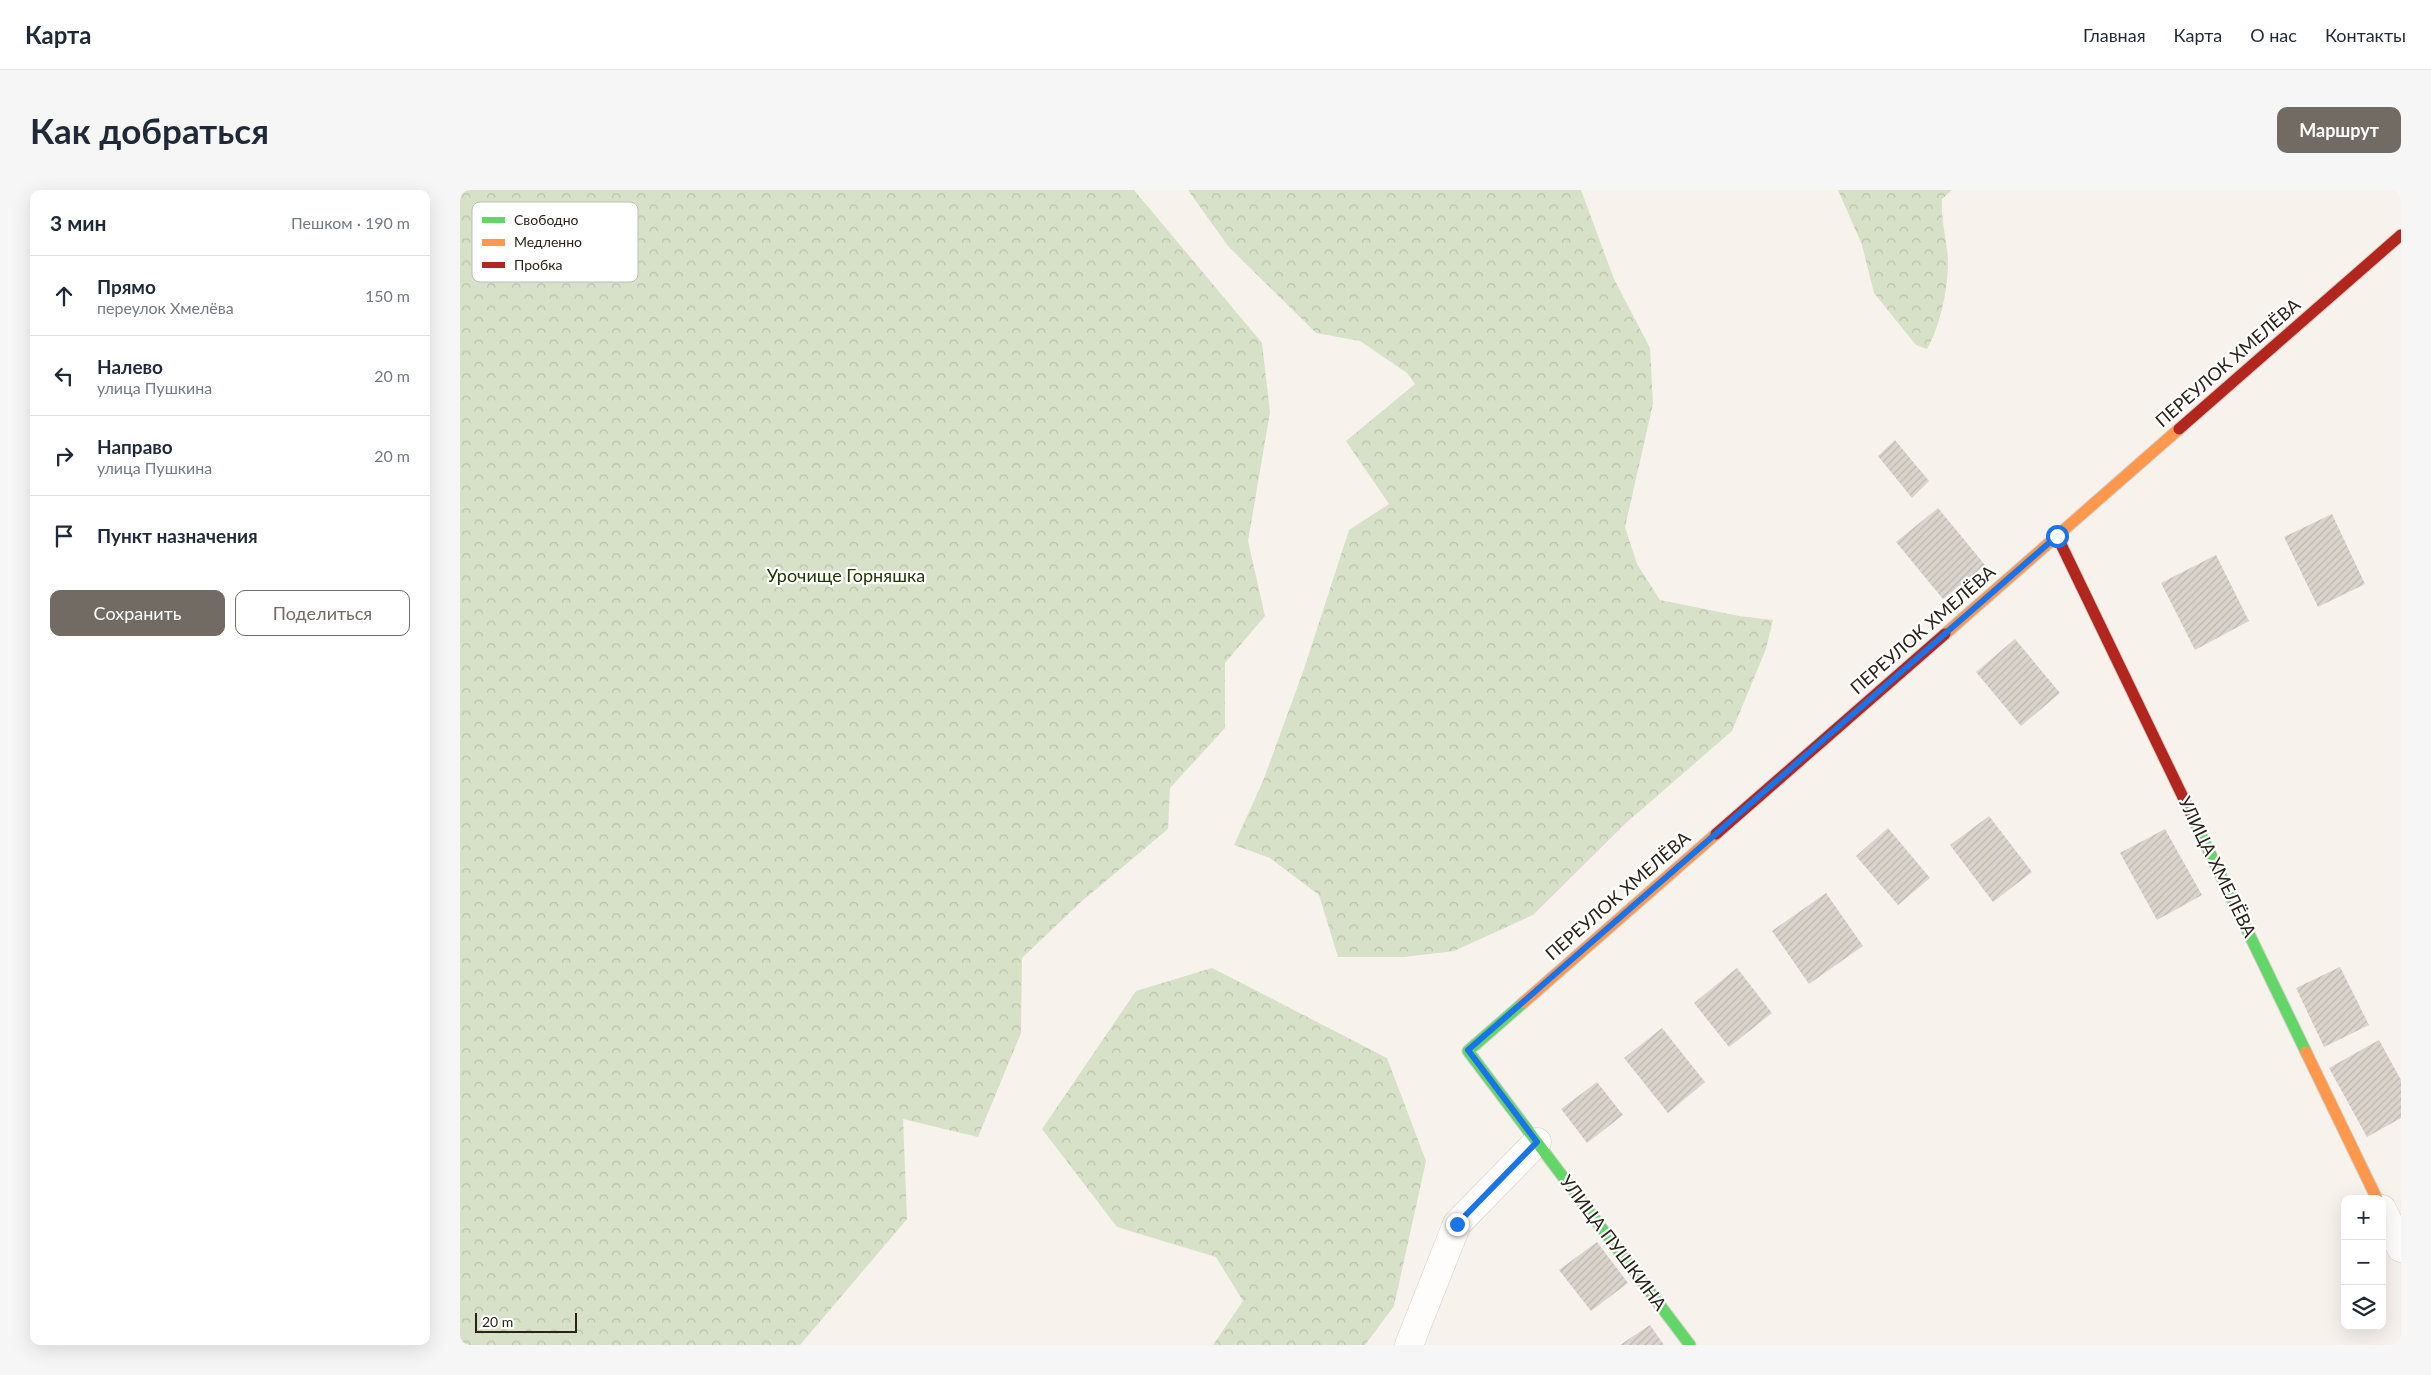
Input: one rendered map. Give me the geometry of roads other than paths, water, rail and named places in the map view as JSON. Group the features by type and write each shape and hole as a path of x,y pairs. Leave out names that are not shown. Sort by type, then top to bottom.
{"street":[{"name":"ПЕРЕУЛОК ХМЕЛЁВА","path":"1468,1050 2401,235"},
{"name":"УЛИЦА ХМЕЛЁВА","path":"2057,536 2375,1195"},
{"name":"УЛИЦА ПУШКИНА","path":"1468,1050 1690,1345"},
{"path":"1409,1345 1457,1224 1537,1142"},
{"path":"2386,1217 2401,1248"}],"park label":[{"name":"Урочище Горняшка","path":"846,576"}]}
